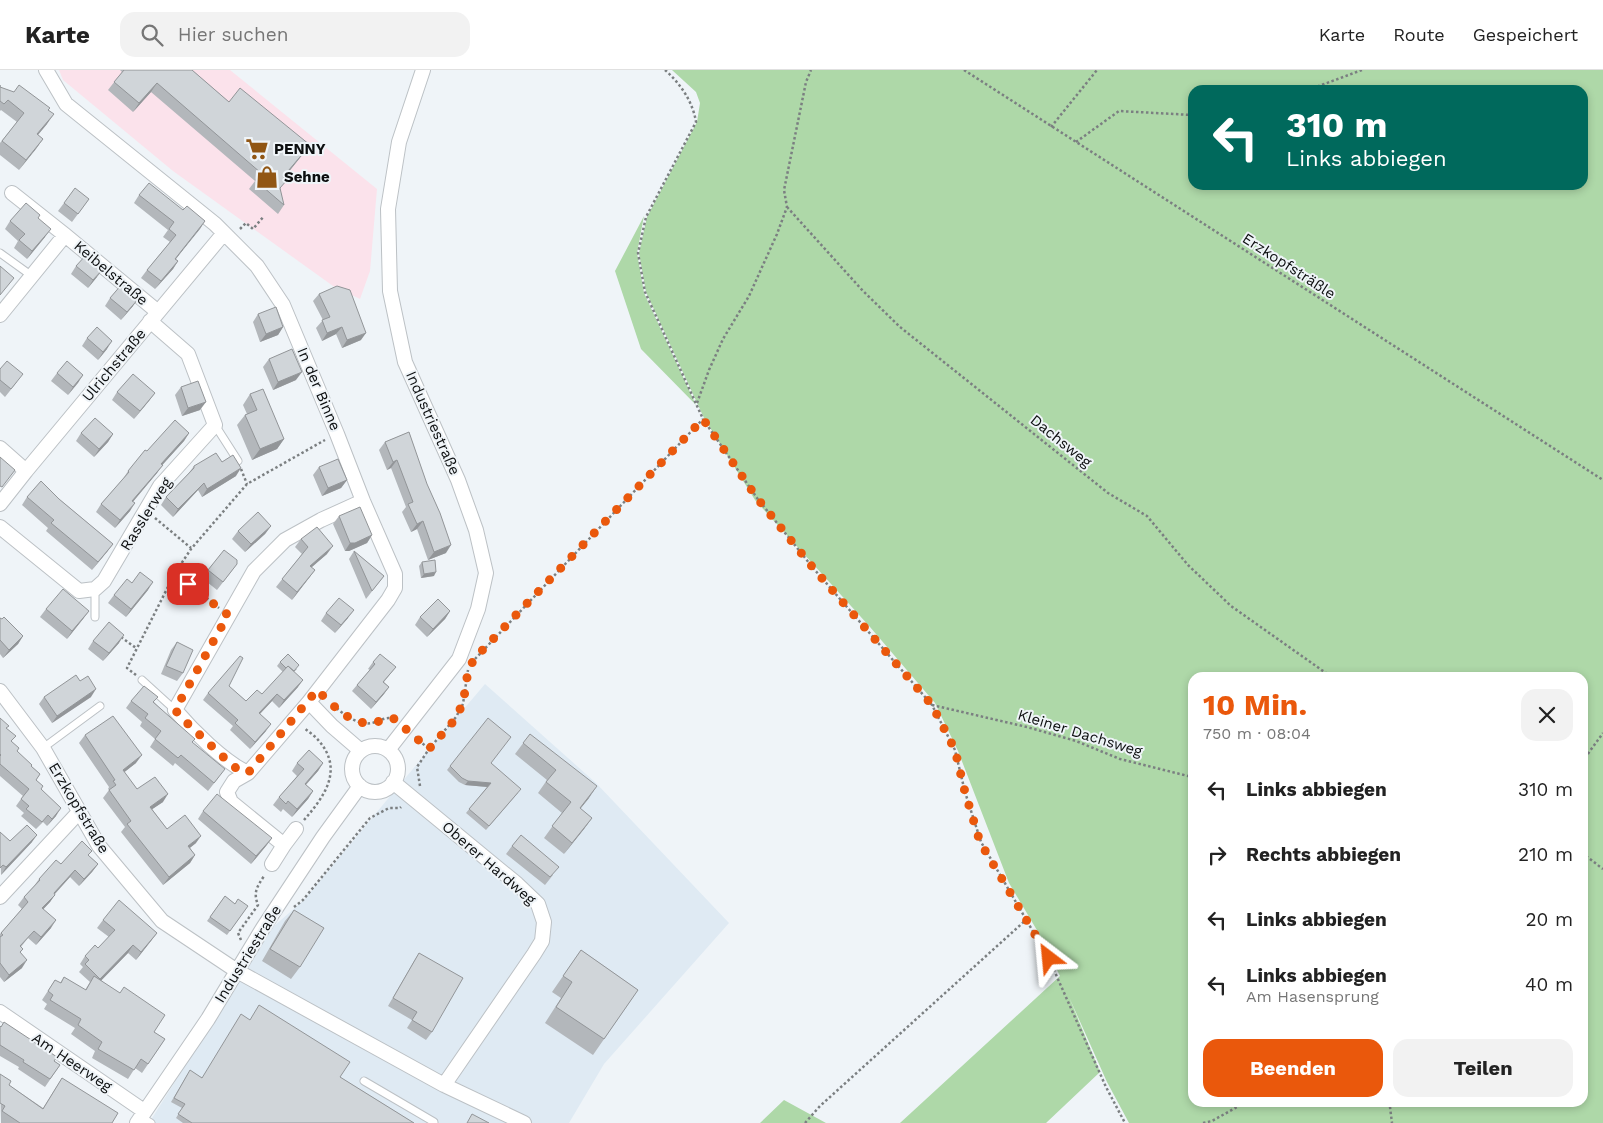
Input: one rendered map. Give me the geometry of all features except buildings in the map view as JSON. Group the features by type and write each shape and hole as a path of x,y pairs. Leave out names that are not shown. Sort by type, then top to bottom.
{"street":[{"name":"In der Binne","path":"46,70 66,104 215,224 257,266 284,305 395,574 395,588 388,600 294,719 248,773 234,781 227,792 231,802 284,845"},
{"name":"Industriestraße","path":"388,750 459,659 478,609 486,573 476,530 458,480 405,362 390,291 388,209 399,142 423,70"},
{"name":"Keibelstraße","path":"12,193 65,235 154,317"},
{"name":"Keibelstraße","path":"0,315 65,235"},
{"name":"Ulrichstraße","path":"26,471 154,317 227,236"},
{"path":"154,317 188,354 215,425"},
{"name":"Rasslerweg","path":"95,589 104,582 160,486 215,425"},
{"path":"0,448 26,471 0,504"},
{"path":"248,773 234,767 175,710 254,571 285,540 363,500"},
{"path":"0,526 79,591 95,589"},
{"name":"Erzkopfstraße","path":"0,690 43,748 99,846 162,920 237,971"},
{"path":"308,702 361,751"},
{"path":"371,746 388,750 396,762 397,776 393,782 388,788 374,792 360,786 354,778 352,766 361,751 371,746"},
{"name":"Oberer Hardweg","path":"393,782 517,884 538,904 544,922 542,941 444,1085"},
{"name":"Industriestraße","path":"143,1119 323,836 360,786"},
{"path":"0,897 79,812"},
{"path":"272,864 296,828"},
{"path":"237,971 444,1085 524,1123"},
{"name":"Am Heerweg","path":"0,1012 143,1119"}],"lane":[{"path":"0,253 33,276"},
{"path":"215,425 238,461"},
{"path":"95,589 95,617"},
{"path":"142,680 175,710"},
{"path":"43,748 100,706"},
{"path":"364,1081 434,1123"}],"path":[{"path":"665,70 672,76 688,98 695,110 696,122 646,217 638,253 645,292 703,419 757,498 814,569 932,705 955,750 980,842 1049,958 1106,1087 1125,1123"},
{"path":"697,404 722,339 749,296 787,207 784,190 806,82 811,70"},
{"name":"Erzkopfsträßle","path":"964,70 1603,480"},
{"path":"1051,127 1097,70"},
{"path":"1322,85 1362,70"},
{"path":"1076,142 1119,111 1188,115"},
{"name":"Dachsweg","path":"787,207 863,291 900,327 1108,494 1147,516 1188,565 1231,606 1324,672"},
{"path":"227,236 246,222 253,229 264,216"},
{"path":"288,912 303,900 370,818 389,808 400,808 421,785 417,767 429,749 452,723 463,704 468,671 474,659 703,419"},
{"path":"127,668 175,574 191,548 247,484 337,434"},
{"path":"238,461 247,484"},
{"path":"146,511 191,548"},
{"path":"175,574 228,615"},
{"path":"116,632 136,648"},
{"path":"317,690 339,711 359,722 372,723 384,718 393,718 429,749"},
{"name":"Kleiner Dachsweg","path":"932,705 1076,740 1120,759 1188,776"},
{"path":"294,719 319,741 328,754 330,769 330,781 322,798 296,828"},
{"path":"1588,754 1603,733"},
{"path":"1588,858 1603,869"},
{"path":"252,946 240,939 238,933 258,905 254,897 258,886 272,864"},
{"path":"805,1123 820,1106 1027,919"},
{"path":"1203,1123 1212,1121 1237,1107"},
{"path":"1390,1107 1392,1123"}],"shaded area":[{"path":"59,70 230,70 377,189 370,271 360,299 333,286 173,171 63,80"},
{"path":"485,684 596,783 729,923 604,1064 569,1123 149,1123 249,964 266,933 304,900"}],"green space":[{"path":"672,70 1603,70 1603,1123 1129,1123 1107,1082 1069,997 1100,1072 1046,1123 900,1123 1060,976 1038,932 1009,883 958,751 935,703 870,627 755,500 704,418 646,292 639,253 647,217 697,122 700,103 696,92"},
{"path":"644,216 637,253 644,293 696,405 641,349 615,271"},
{"path":"784,1100 826,1123 760,1123"}],"place":[{"name":"PENNY","path":"257,149"},
{"name":"Sehne","path":"267,177"}],"route":[{"path":"188,584 228,615 175,710 234,767 248,773 317,690 339,711 359,722 372,723 384,718 393,718 429,749 452,723 463,704 468,671 474,659 703,419 757,498 814,569 932,705 955,750 980,842 1049,958"}]}
